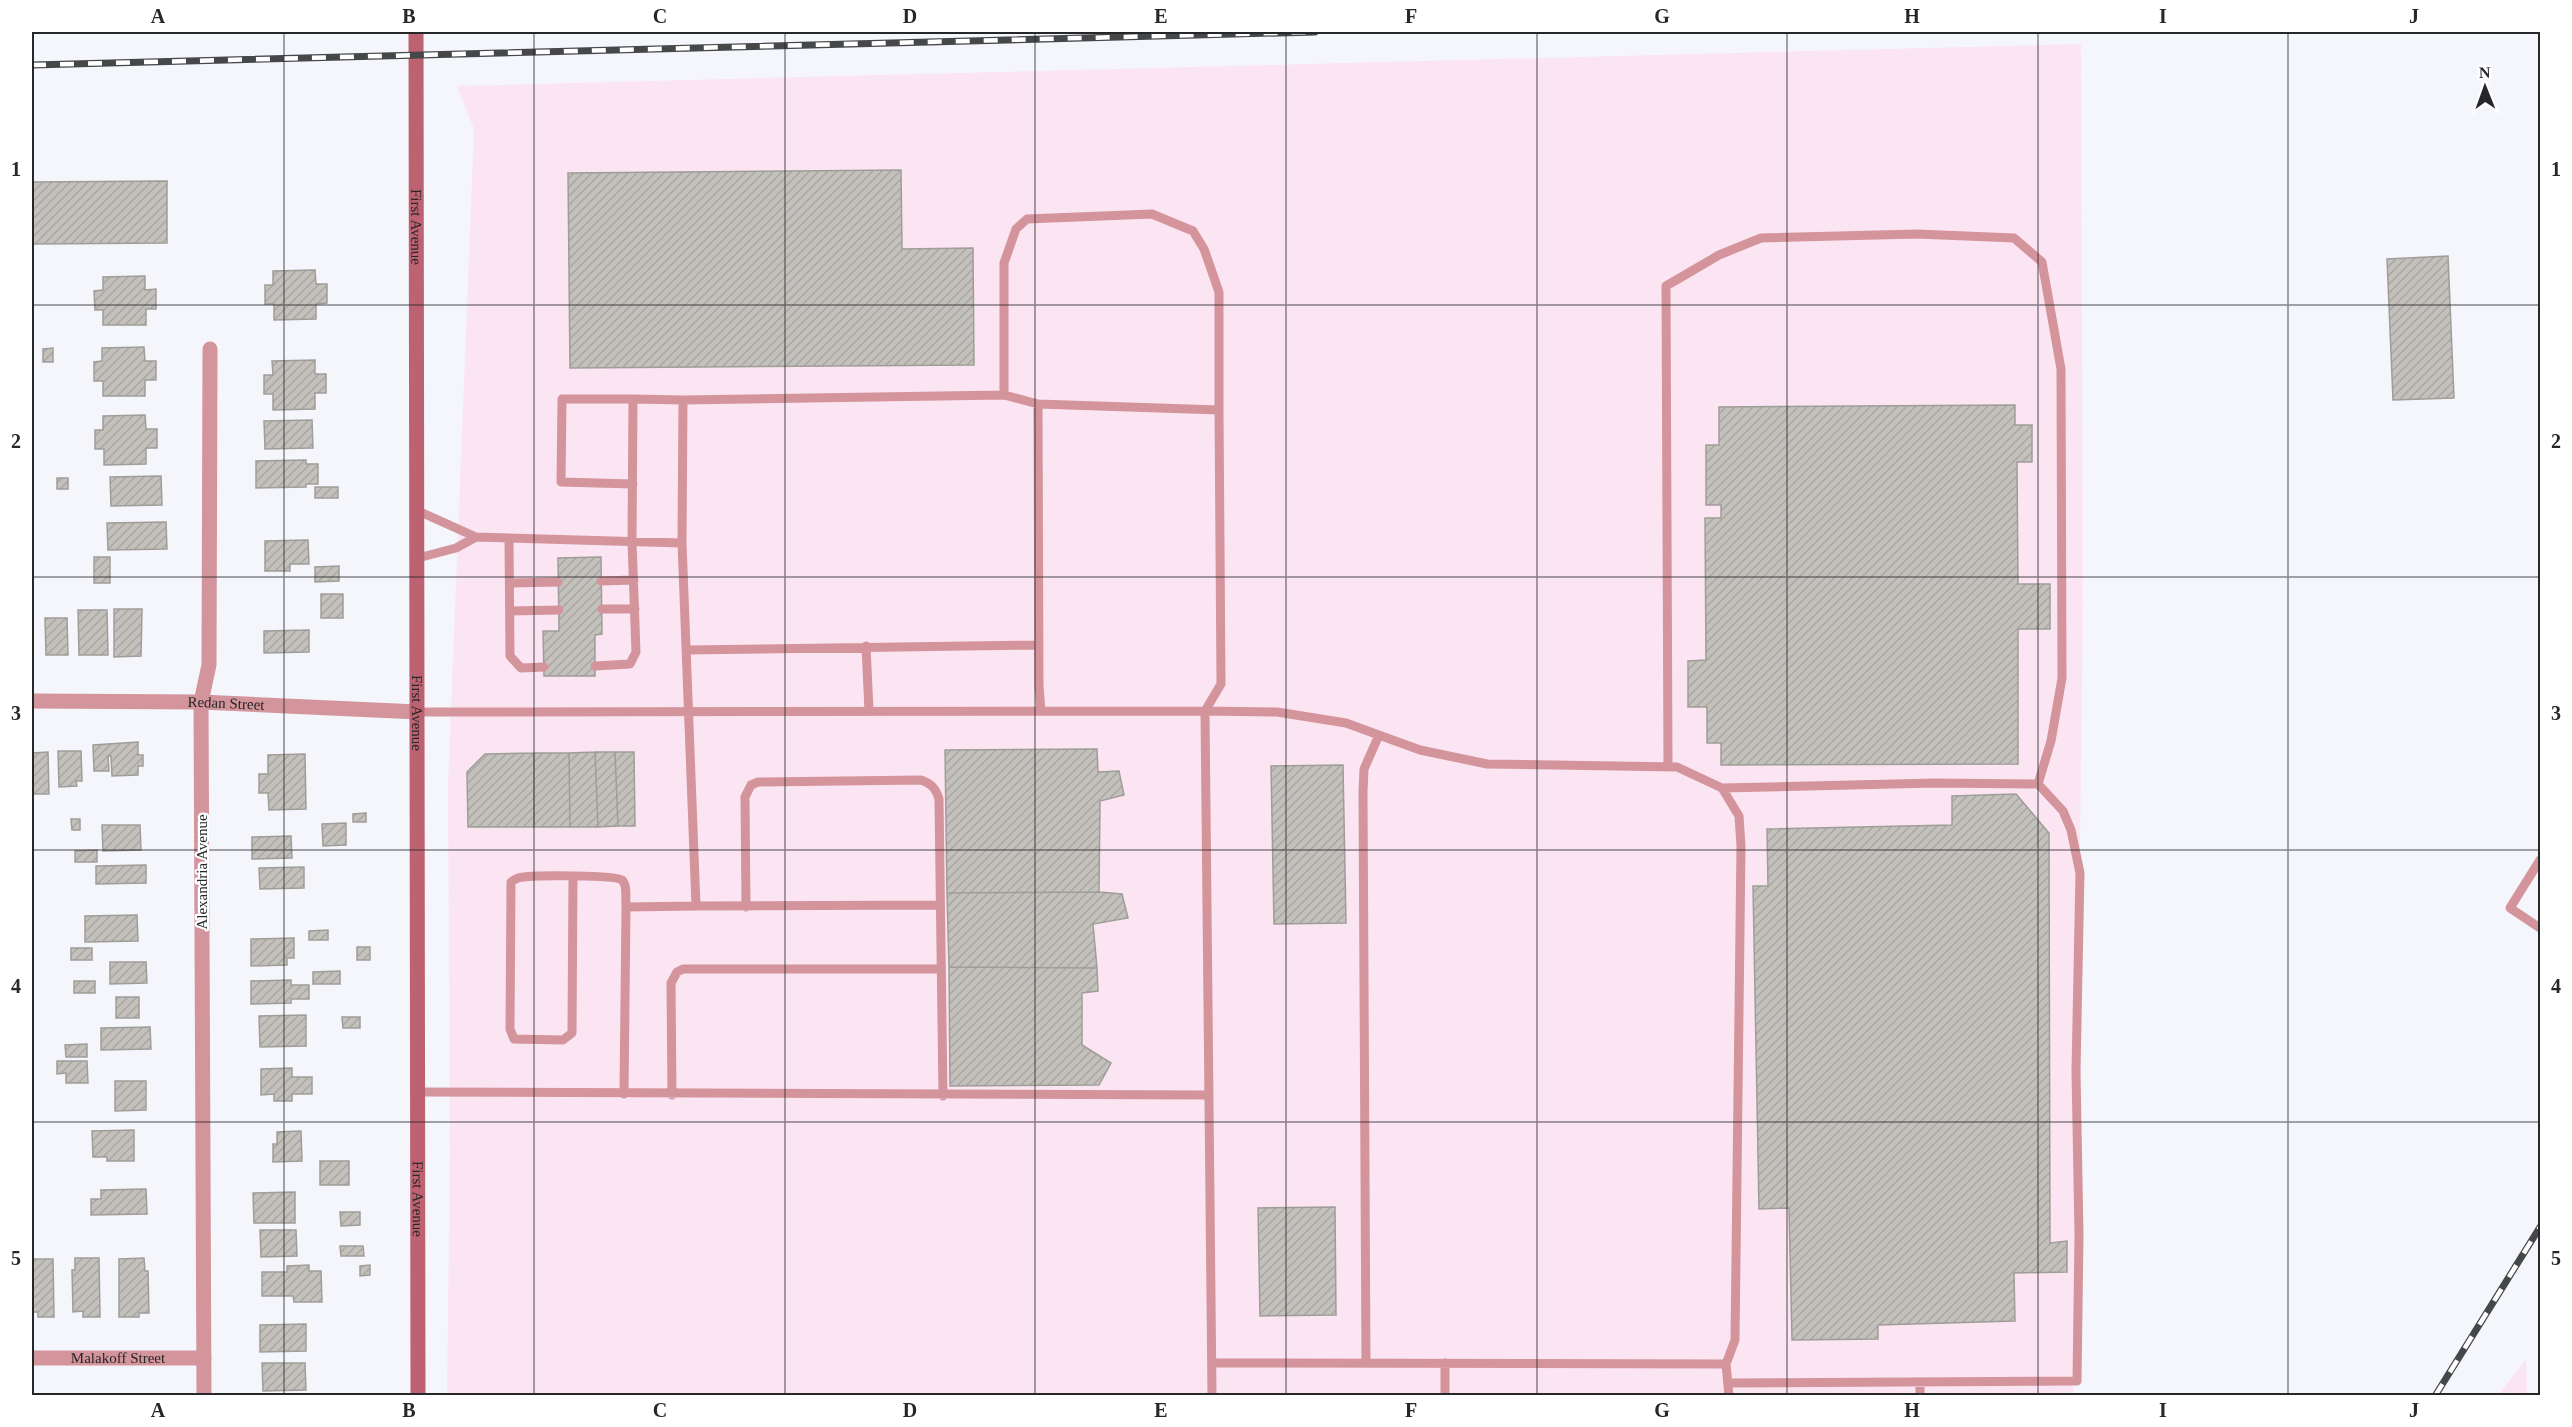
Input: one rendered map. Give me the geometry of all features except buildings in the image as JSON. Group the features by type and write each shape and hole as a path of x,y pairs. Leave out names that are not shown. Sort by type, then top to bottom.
{"main road":[{"name":"First Avenue","path":"416,32 418,1395"}],"street":[{"name":"Alexandria Avenue","path":"204,1395 201,702 209,665 210,349"},
{"name":"Redan Street","path":"32,701 201,702 418,712"},
{"name":"Malakoff Street","path":"32,1358 204,1358"}],"lane":[{"path":"1004,395 1004,263 1016,229 1027,219 1152,214 1193,231 1204,249 1219,292 1221,684 1205,711 1212,1395"},
{"path":"1668,767 1666,286 1719,255 1761,238 1917,234 2014,238 2042,262 2061,369 2062,678 2051,741 2038,784"},
{"path":"633,484 561,482 562,399 683,400 1004,395 1038,404 1219,410"},
{"path":"595,666 630,664 636,652 632,542 633,399"},
{"path":"683,400 682,543 696,906"},
{"path":"1038,404 1041,711"},
{"path":"418,511 476,537 509,540 682,543"},
{"path":"418,558 456,548 476,537"},
{"path":"509,540 510,656 521,668 544,668"},
{"path":"601,581 634,580"},
{"path":"510,583 558,582"},
{"path":"602,609 635,609"},
{"path":"510,611 559,610"},
{"path":"686,650 1039,645"},
{"path":"866,646 869,711"},
{"path":"418,712 1277,712 1346,723 1420,750 1487,764 1677,767 1722,788 1935,783 2038,784 2063,811 2071,830 2080,873 2076,1071 2079,1235 2077,1381 1728,1383"},
{"path":"1366,1363 1363,792 1364,770 1379,735"},
{"path":"746,907 745,797 751,785 758,782 921,780 930,783 937,791 939,799 943,1096"},
{"path":"1722,788 1739,816 1741,846 1735,1340 1726,1364 1729,1395"},
{"path":"2541,860 2510,908 2541,927"},
{"path":"573,876 572,1033 563,1040 514,1039 510,1029 511,882 523,877 573,876 621,879 625,884 626,907 624,1094"},
{"path":"626,907 940,905"},
{"path":"672,1095 671,983 677,972 683,969 941,969"},
{"path":"418,1092 672,1095 1209,1095"},
{"path":"1445,1363 1445,1395"},
{"path":"1212,1364 1726,1364"},
{"path":"1920,1382 1920,1395"}],"shaded area":[{"path":"2081,44 2083,607 2073,1395 447,1396 450,1154 448,786 474,129 457,86"},
{"path":"2526,1359 2527,1395 2498,1395"}],"railway":[{"path":"32,65 1315,32"},
{"path":"2435,1396 2540,1227"}]}
